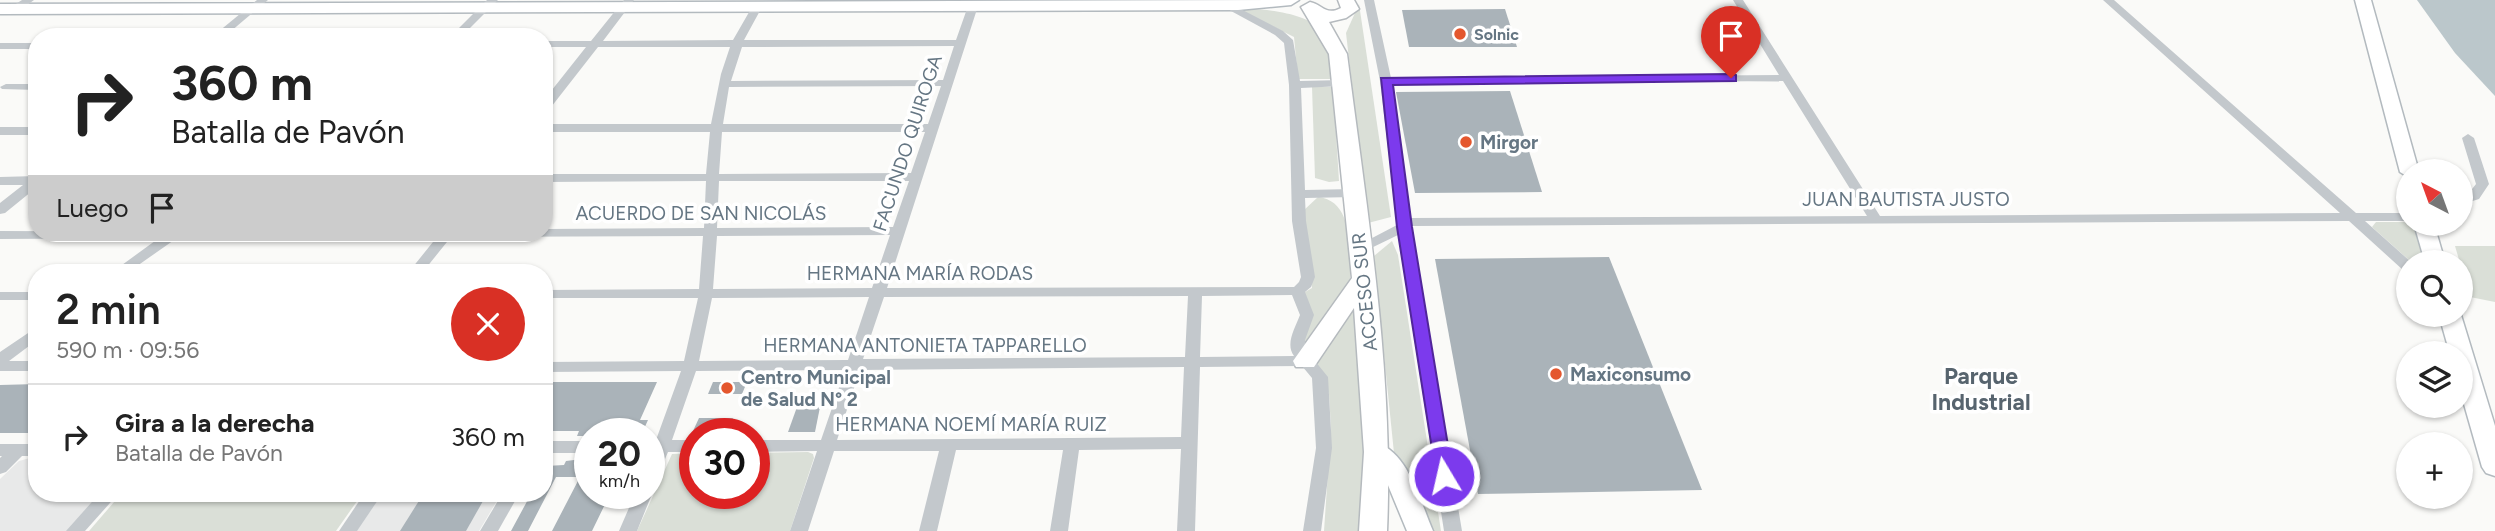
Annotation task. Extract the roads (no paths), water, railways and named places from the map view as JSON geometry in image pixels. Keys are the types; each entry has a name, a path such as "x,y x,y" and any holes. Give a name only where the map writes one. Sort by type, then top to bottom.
{"main road":[{"path":"1318,12 1340,15 1348,5"},
{"name":"ACCESO SUR","path":"1338,54 1348,5"},
{"name":"ACCESO SUR","path":"1318,12 1338,54 1364,278 1377,452 1373,531"},
{"path":"1305,361 1364,278"}],"street":[{"path":"0,19 15,6 1231,5 1291,0"},
{"path":"1368,0 1386,81 1404,224 1452,531"},
{"path":"1738,0 1874,217"},
{"path":"2108,0 2396,256"},
{"path":"2363,0 2406,159"},
{"path":"228,28 258,4"},
{"path":"465,28 490,4"},
{"path":"553,97 626,4"},
{"path":"1231,5 1318,12"},
{"path":"1231,5 1286,37 1289,42 1294,85 1299,221 1308,277 1306,284 1297,290 1306,310 1297,340 1298,351 1320,377 1324,448 1312,531"},
{"name":"FACUNDO QUIROGA","path":"799,531 857,364 915,177 973,6"},
{"path":"665,424 689,365 706,293 716,128 725,84 737,44 757,7"},
{"path":"553,44 959,43"},
{"path":"0,46 28,46"},
{"path":"1386,81 1785,78"},
{"path":"725,84 947,83"},
{"path":"1294,85 1343,83"},
{"path":"553,85 563,85"},
{"path":"6,87 28,86"},
{"path":"553,128 931,128"},
{"path":"0,131 28,131"},
{"path":"2468,138 2483,184 2473,196"},
{"path":"553,178 915,177"},
{"path":"0,181 28,180"},
{"path":"0,210 28,187"},
{"path":"1300,194 1354,193"},
{"name":"JUAN BAUTISTA JUSTO","path":"1404,224 1874,217 2396,217"},
{"path":"1360,248 1404,224"},
{"name":"ACUERDO DE SAN NICOLÁS","path":"553,233 898,231"},
{"name":"ACUERDO DE SAN NICOLÁS","path":"0,235 28,235"},
{"path":"130,264 163,242"},
{"path":"422,264 440,242"},
{"name":"HERMANA MARÍA RODAS","path":"553,294 1297,290"},
{"path":"1186,531 1195,291"},
{"path":"0,296 28,296"},
{"path":"2453,327 2495,467"},
{"path":"0,360 28,339"},
{"name":"HERMANA ANTONIETA TAPPARELLO","path":"553,367 1305,361"},
{"path":"0,366 28,366"},
{"name":"HERMANA NOEMÍ MARÍA RUIZ","path":"770,446 1189,443"},
{"path":"1059,531 1072,444"},
{"path":"928,531 949,445"},
{"path":"553,447 574,447"},
{"path":"0,450 28,450"},
{"path":"0,468 19,450"},
{"path":"1377,452 1396,474 1420,531"},
{"path":"75,531 102,502"},
{"path":"348,531 368,502"},
{"path":"489,531 505,502"},
{"path":"628,531 637,509"}],"place":[{"name":"Solnic","path":"1460,34"},
{"name":"Mirgor","path":"1466,142"},
{"name":"Maxiconsumo","path":"1556,374"},
{"name":"Centro Municipal de Salud N° 2","path":"727,388"}],"district":[{"name":"Parque Industrial","path":"1981,389"}]}
